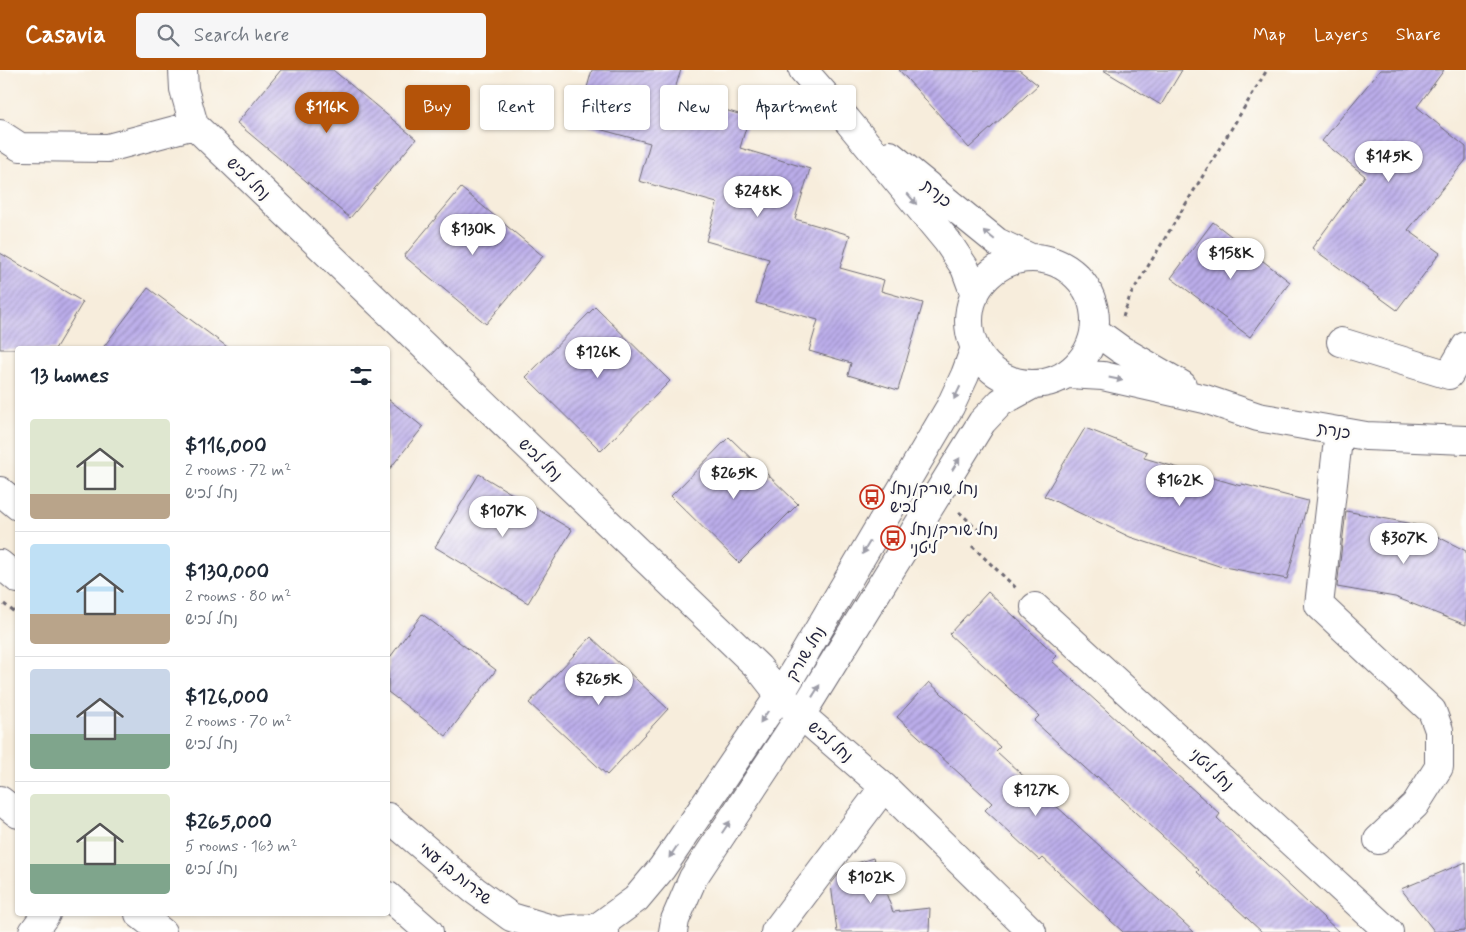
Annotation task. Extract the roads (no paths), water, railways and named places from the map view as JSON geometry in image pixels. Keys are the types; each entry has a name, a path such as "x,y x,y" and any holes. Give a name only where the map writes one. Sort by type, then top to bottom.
{"street":[{"path":"0,134 20,147 108,148 194,125 184,89 184,70"},
{"name":"כנרת","path":"803,70 816,85"},
{"name":"נחל לכיש","path":"194,125 758,667 780,695 884,787 1032,932"},
{"name":"כנרת","path":"856,127 996,242 1031,258 1050,261 1066,268 1080,280 1090,296 1104,338 1204,399"},
{"name":"כנרת","path":"855,130 947,241 965,268 975,295"},
{"name":"כנרת","path":"1031,258 1014,261 998,269 984,280 975,295 970,312 970,330 975,348 985,363 999,375 1016,382 1034,384 1052,382 1068,374 1090,348 1104,338"},
{"path":"1341,342 1449,375 1466,346"},
{"name":"נחל שורק","path":"600,931 636,899 662,868 780,695 950,407 965,376 975,348"},
{"name":"כנרת","path":"1068,374 1103,376 1204,399 1258,416 1366,436 1466,440"},
{"name":"נחל שורק","path":"673,932 675,920 693,878 801,715 982,422 1001,402 1034,384"},
{"path":"1339,431 1319,605 1432,711 1439,730 1440,767 1415,805 1378,840"},
{"path":"0,492 15,504"},
{"path":"0,564 15,576"},
{"name":"נחל ליטני","path":"1035,607 1389,932"},
{"path":"775,932 884,787"},
{"path":"0,800 15,812"},
{"name":"שדרות בן עמי","path":"390,819 474,890 511,917 557,932 576,928 600,931"},
{"path":"390,898 430,932"},
{"path":"33,932 45,916"},
{"path":"142,916 162,932"}],"place":[{"name":"נחל שורק/נחל לכיש","path":"872,497"},
{"name":"נחל שורק/נחל ליטני","path":"893,538"}]}
